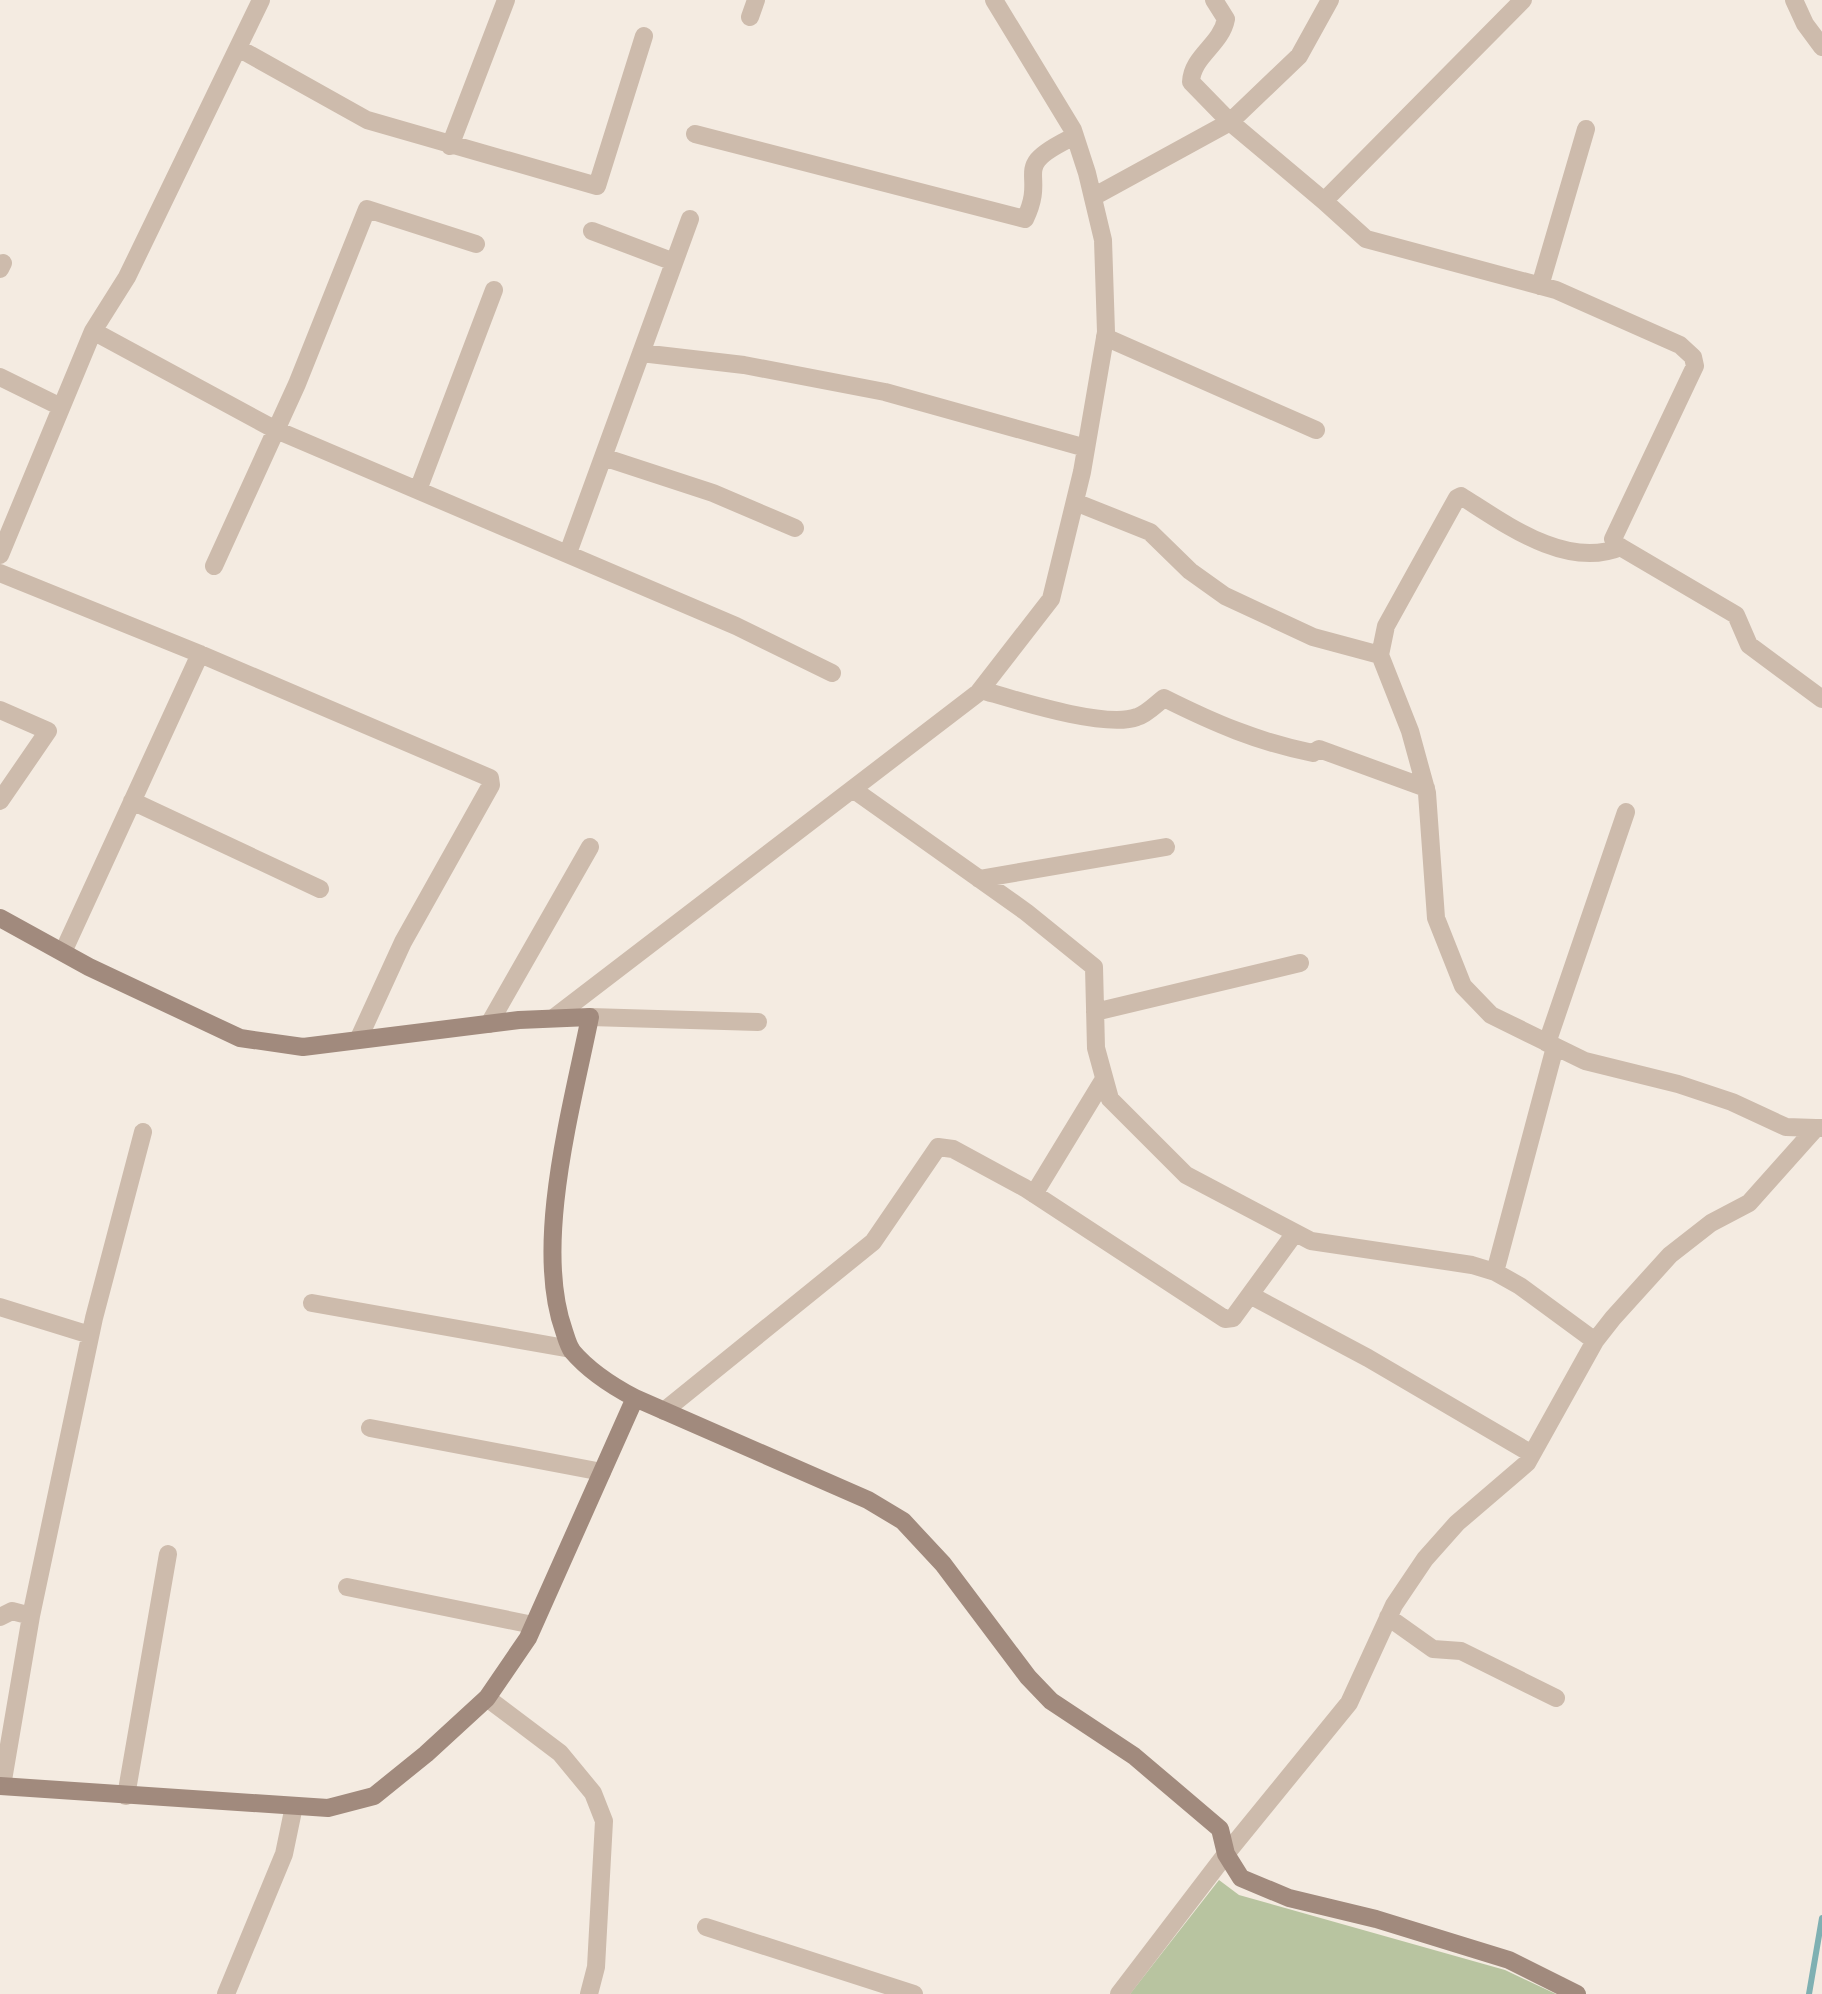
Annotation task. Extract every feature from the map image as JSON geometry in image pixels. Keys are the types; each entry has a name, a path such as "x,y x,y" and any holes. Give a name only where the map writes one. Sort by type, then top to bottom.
{"street":[{"path":"2,545 93,331 127,277 261,0"},
{"path":"450,146 506,0"},
{"path":"555,1017 981,690 1051,599 1075,502 1105,337 1103,240 1075,136 994,0"},
{"path":"1214,0 1226,19 1223,33 1191,69 1191,82 1230,122 1366,239 1540,286 1680,345 1693,357 1695,366 1613,539 1620,547 1736,615 1749,645 1822,699"},
{"path":"1093,197 1230,122 1298,56 1330,0"},
{"path":"1324,201 1523,0"},
{"path":"1794,0 1805,24 1822,47"},
{"path":"238,48 368,120 450,146 597,186 643,36"},
{"path":"1540,286 1586,129"},
{"path":"695,134 1024,219 1030,207 1032,167 1037,157 1075,136"},
{"path":"214,566 274,429 297,384 368,209 476,244"},
{"path":"568,553 690,219"},
{"path":"592,230 674,262"},
{"path":"418,489 494,290"},
{"path":"93,331 274,429 736,626 832,673"},
{"path":"1105,337 1316,430"},
{"path":"641,353 744,365 885,393 1086,448"},
{"path":"0,377 61,407"},
{"path":"603,457 713,493 795,528"},
{"path":"1620,547 1609,552 1574,551 1534,542 1461,496 1457,498 1386,626 1380,655 1410,731 1426,788 1433,849 1436,918 1463,986 1491,1015 1584,1060 1678,1084 1732,1102 1786,1127 1819,1128"},
{"path":"1075,502 1150,532 1190,571 1225,596 1313,637 1380,655"},
{"path":"0,573 200,654 490,778 491,785 403,942 359,1038"},
{"path":"63,952 200,654"},
{"path":"981,690 1065,712 1125,720 1140,716 1164,698 1220,727 1280,746 1312,753 1319,749 1426,788"},
{"path":"0,710 48,731 0,801"},
{"path":"853,790 979,879 1094,967 1096,1048 1110,1099 1186,1175 1311,1241 1472,1265 1495,1272 1595,1340"},
{"path":"132,801 320,889"},
{"path":"1495,1272 1551,1045 1626,812"},
{"path":"489,1024 590,847"},
{"path":"979,879 1166,848"},
{"path":"0,918 63,952 240,1038 303,1047 359,1038 555,1017 758,1022"},
{"path":"1095,1012 1300,963"},
{"path":"590,1017 556,1201 550,1254 556,1308 571,1349 608,1384 635,1398 868,1500 903,1521 943,1564 1028,1677 1051,1701 1134,1756 1220,1829 1226,1854 1241,1878 1289,1898 1376,1919 1508,1960 1577,1994"},
{"path":"1034,1194 1104,1079"},
{"path":"1119,1994 1226,1854 1349,1703 1388,1617 1425,1559 1457,1523 1527,1463 1595,1340 1670,1255 1711,1223 1749,1203 1819,1128"},
{"path":"143,1132 90,1335 31,1616 1,1786 328,1808 374,1796 426,1754 487,1698 533,1625 635,1398"},
{"path":"664,1411 873,1242 938,1147 953,1149 1034,1194 1225,1319 1233,1318 1295,1233"},
{"path":"1251,1295 1368,1358 1532,1454"},
{"path":"312,1303 571,1349"},
{"path":"0,1307 90,1335"},
{"path":"370,1428 602,1472"},
{"path":"126,1796 168,1554"},
{"path":"347,1587 533,1625"},
{"path":"0,1616 12,1611 31,1616"},
{"path":"1388,1617 1433,1648 1461,1651 1556,1698"},
{"path":"487,1698 560,1753 593,1793 604,1821 596,1967 589,1994"},
{"path":"226,1994 284,1854 294,1806"},
{"path":"706,1927 914,1994"}],"green space":[{"path":"1219,1880 1239,1895 1505,1970 1556,1994 1130,1994"}],"waterway":[{"path":"1809,1994 1822,1918"}]}
